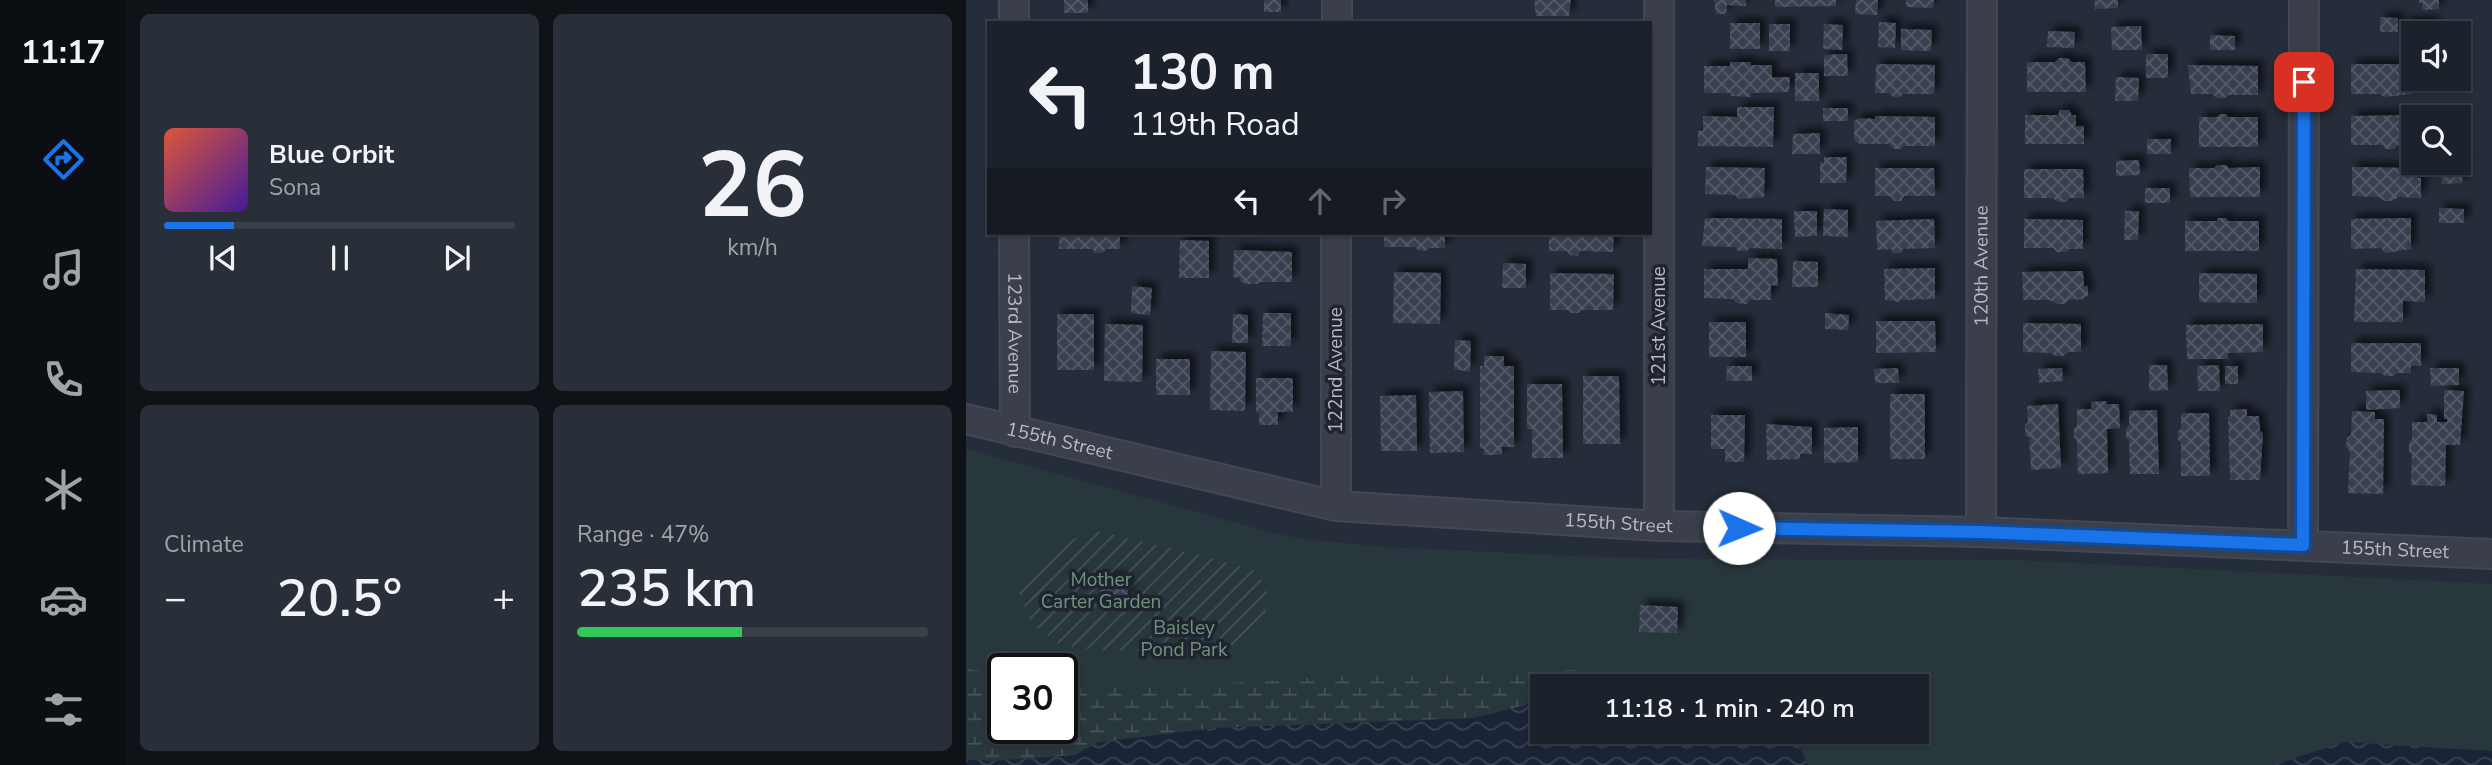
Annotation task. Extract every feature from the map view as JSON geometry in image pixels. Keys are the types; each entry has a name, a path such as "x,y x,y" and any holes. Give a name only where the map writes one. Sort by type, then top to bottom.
{"street":[{"path":"1014,0 1014,21"},
{"path":"1337,0 1337,21"},
{"name":"121st Avenue","path":"1659,0 1659,526"},
{"name":"120th Avenue","path":"1981,532 1982,0"},
{"path":"2303,545 2304,0"},
{"name":"123rd Avenue","path":"1014,235 1014,432"},
{"name":"122nd Avenue","path":"1336,235 1336,506"},
{"name":"155th Street","path":"966,419 1336,506 1659,526 1981,532 2492,554"}],"green space":[{"name":"Baisley Pond Park","path":"966,449 1274,533 1303,539 1386,547 1675,559 2016,560 2492,584 2492,765 966,765"},
{"name":"Mother Carter Garden","path":"1097,531 1256,571 1267,590 1265,620 1244,644 1220,651 1196,653 1094,650 1060,645 1031,623 1018,590 1043,562 1070,540"},
{"path":"966,668 987,673 987,744 1078,744 1078,685 1113,688 1324,677 1582,670 1584,674 1530,674 1530,704 1473,718 1216,728 1099,742 1075,755 991,761 966,759"}],"water":[{"path":"1530,704 1530,744 1798,744 1808,765 966,765 966,759 991,761 1075,755 1098,742 1216,728 1473,718"},
{"path":"2344,742 2492,751 2492,765 2274,765"}],"building":[{"path":"1064,0 1088,0 1088,13 1064,13"},
{"path":"1264,0 1281,0 1281,12 1264,12"},
{"path":"1534,0 1571,0 1569,16 1536,16"},
{"path":"1714,0 1746,0 1746,6 1727,5 1726,14 1716,14"},
{"path":"1775,0 1836,0 1836,6 1775,7"},
{"path":"1856,0 1878,0 1877,15 1855,14"},
{"path":"1906,0 1934,0 1933,8 1906,7"},
{"path":"2094,0 2118,0 2118,8 2095,9"},
{"path":"2419,0 2439,0 2439,9 2422,10 2422,2 2419,3"},
{"path":"2380,17 2398,18 2398,32 2380,32"},
{"path":"1879,22 1896,23 1895,48 1878,47"},
{"path":"1730,23 1760,23 1760,49 1730,49"},
{"path":"1769,24 1790,24 1790,51 1769,51"},
{"path":"1824,24 1843,25 1842,50 1823,49"},
{"path":"2141,26 2142,50 2112,50 2111,27"},
{"path":"1901,29 1932,30 1931,51 1901,50"},
{"path":"2048,31 2075,32 2074,48 2047,47"},
{"path":"2210,35 2235,36 2235,50 2210,50"},
{"path":"1847,54 1848,76 1824,76 1824,55"},
{"path":"2146,54 2168,54 2168,78 2146,78"},
{"path":"2059,58 2085,62 2086,92 2027,92 2027,62 2055,62"},
{"path":"1730,62 1772,65 1772,77 1790,77 1789,92 1751,93 1751,97 1731,96 1731,93 1704,93 1704,66 1730,66"},
{"path":"1876,64 1935,65 1934,94 1902,94 1901,97 1893,97 1889,93 1875,93"},
{"path":"2351,64 2401,64 2401,91 2411,91 2411,94 2384,97 2380,94 2351,94"},
{"path":"2188,65 2258,66 2258,95 2228,95 2225,98 2216,98 2213,94 2191,94"},
{"path":"1795,73 1819,73 1819,101 1795,101"},
{"path":"2116,77 2139,78 2138,101 2115,101"},
{"path":"1737,107 1774,107 1773,147 1698,146 1698,131 1703,131 1703,116 1737,117"},
{"path":"1823,108 1848,108 1848,121 1823,121"},
{"path":"2060,110 2069,110 2072,115 2076,115 2076,126 2084,126 2084,144 2025,144 2025,115 2058,115"},
{"path":"2226,114 2228,117 2258,117 2258,147 2199,147 2199,117 2217,117"},
{"path":"2401,115 2401,145 2394,149 2386,149 2382,145 2351,145 2351,116"},
{"path":"1875,116 1935,117 1935,146 1904,146 1894,149 1889,144 1860,144 1854,140 1854,121 1860,118 1875,119"},
{"path":"1820,133 1820,154 1792,154 1793,134"},
{"path":"2147,139 2171,139 2171,154 2147,154"},
{"path":"1824,157 1847,157 1846,183 1820,183 1820,162 1824,163"},
{"path":"2139,160 2140,175 2116,176 2116,161"},
{"path":"2217,165 2226,165 2229,168 2260,167 2260,197 2190,197 2189,168 2214,168"},
{"path":"1706,167 1765,168 1764,197 1739,199 1735,195 1705,194"},
{"path":"2352,167 2401,168 2401,175 2421,178 2421,198 2399,197 2385,201 2379,197 2352,196"},
{"path":"1875,168 1934,168 1935,196 1904,196 1901,201 1894,201 1890,196 1875,196"},
{"path":"2024,169 2083,169 2084,198 2069,198 2066,202 2058,202 2053,198 2024,198"},
{"path":"2441,175 2463,175 2462,183 2442,184"},
{"path":"2145,188 2170,188 2170,203 2145,203"},
{"path":"2439,208 2464,209 2464,223 2439,223"},
{"path":"1824,209 1848,210 1848,237 1823,236"},
{"path":"1794,211 1817,211 1817,236 1795,237"},
{"path":"2125,211 2139,211 2138,240 2124,240"},
{"path":"1705,218 1782,219 1782,249 1750,248 1747,251 1738,251 1735,247 1702,246"},
{"path":"2218,218 2226,218 2228,221 2259,221 2259,251 2185,251 2185,221 2217,221"},
{"path":"2411,218 2411,249 2385,253 2381,248 2351,249 2351,219"},
{"path":"1934,219 1935,248 1903,249 1901,253 1893,253 1891,249 1877,250 1876,221"},
{"path":"2024,219 2083,220 2083,249 2057,252 2053,248 2024,248"},
{"path":"1059,235 1120,235 1120,249 1106,249 1103,253 1095,253 1092,249 1059,249"},
{"path":"1384,235 1445,235 1445,248 1430,248 1426,251 1415,247 1384,247"},
{"path":"1549,235 1614,235 1613,252 1580,251 1578,256 1570,255 1567,251 1549,251"},
{"path":"1180,240 1209,241 1209,278 1179,278"},
{"path":"1234,250 1292,252 1292,282 1246,284 1240,281 1240,278 1233,277"},
{"path":"1748,258 1777,259 1778,286 1771,285 1771,300 1750,300 1747,304 1736,303 1733,299 1704,298 1704,269 1748,269"},
{"path":"1793,261 1818,262 1818,287 1792,287"},
{"path":"1503,263 1526,264 1526,288 1502,288"},
{"path":"1935,268 1935,299 1899,302 1885,300 1884,269"},
{"path":"2356,269 2425,270 2425,302 2403,301 2403,322 2354,322"},
{"path":"2083,271 2084,286 2088,286 2088,296 2084,299 2069,300 2064,304 2050,300 2023,300 2022,272"},
{"path":"1394,272 1441,273 1440,324 1393,323"},
{"path":"1550,273 1614,274 1613,310 1581,310 1579,313 1570,313 1568,310 1550,310"},
{"path":"2199,273 2257,274 2257,303 2199,302"},
{"path":"1132,286 1152,288 1150,315 1131,313"},
{"path":"1263,313 1291,313 1291,346 1262,346"},
{"path":"1825,313 1849,315 1848,330 1825,329"},
{"path":"1057,314 1094,314 1094,370 1057,370"},
{"path":"1233,314 1248,315 1248,343 1232,343"},
{"path":"1876,321 1935,321 1936,352 1876,353"},
{"path":"1709,322 1746,322 1746,357 1709,357"},
{"path":"2023,323 2081,324 2081,352 2055,356 2051,353 2023,352"},
{"path":"1105,324 1143,325 1142,382 1104,381"},
{"path":"2263,324 2263,352 2228,353 2228,359 2187,359 2186,325"},
{"path":"1455,340 1471,341 1470,372 1454,369"},
{"path":"2351,343 2421,343 2421,366 2411,366 2411,373 2398,373 2393,376 2351,372"},
{"path":"1211,351 1246,352 1245,411 1210,410"},
{"path":"1484,356 1504,356 1504,366 1514,366 1514,447 1502,447 1502,455 1483,455 1484,449 1480,448 1480,366 1484,366"},
{"path":"1156,359 1190,359 1190,395 1156,395"},
{"path":"2149,365 2167,365 2168,390 2149,391"},
{"path":"2219,365 2220,391 2198,391 2197,366"},
{"path":"1727,366 1752,366 1752,381 1726,381"},
{"path":"2225,366 2238,366 2238,384 2225,384"},
{"path":"1898,368 1899,383 1875,383 1874,369"},
{"path":"2062,368 2063,381 2039,383 2038,369"},
{"path":"2430,368 2459,368 2459,385 2431,386"},
{"path":"1583,376 1619,376 1620,444 1583,444"},
{"path":"1256,378 1293,378 1293,412 1278,412 1278,425 1259,425 1259,412 1256,413"},
{"path":"1527,384 1562,384 1563,458 1532,458 1532,429 1527,429"},
{"path":"2400,390 2400,408 2366,410 2366,391"},
{"path":"2444,390 2464,391 2460,445 2446,445 2445,486 2411,485 2412,454 2409,452 2409,442 2412,440 2412,422 2427,422 2427,414 2437,415 2437,422 2447,422 2447,419 2444,419"},
{"path":"1463,391 1464,452 1430,453 1429,392"},
{"path":"1890,394 1925,394 1925,459 1890,459"},
{"path":"1416,395 1417,451 1381,451 1380,396"},
{"path":"2106,401 2107,404 2119,404 2120,428 2107,429 2108,473 2078,474 2077,440 2074,437 2077,409 2091,409 2091,402"},
{"path":"2058,404 2061,468 2031,470 2029,437 2025,435 2027,406"},
{"path":"2247,409 2247,416 2259,416 2260,431 2263,433 2260,480 2230,480 2228,417 2230,410"},
{"path":"2157,410 2159,474 2130,474 2129,440 2126,438 2129,411"},
{"path":"2352,411 2375,412 2375,419 2384,419 2383,494 2348,493 2350,451 2346,447 2347,438 2351,435"},
{"path":"2181,413 2209,413 2210,476 2181,476 2181,443 2178,440 2178,431 2181,429"},
{"path":"1711,415 1745,415 1744,462 1725,462 1725,449 1711,449"},
{"path":"1766,424 1812,427 1812,454 1800,454 1800,459 1767,460"},
{"path":"1858,427 1858,462 1824,463 1824,428"},
{"path":"1114,577 1124,581 1128,591 1124,601 1114,605 1104,601 1100,591 1104,581"},
{"path":"1640,605 1678,607 1677,633 1639,632"}],"route":[{"path":"1739,528 1981,532 2303,545 2304,82"}]}
